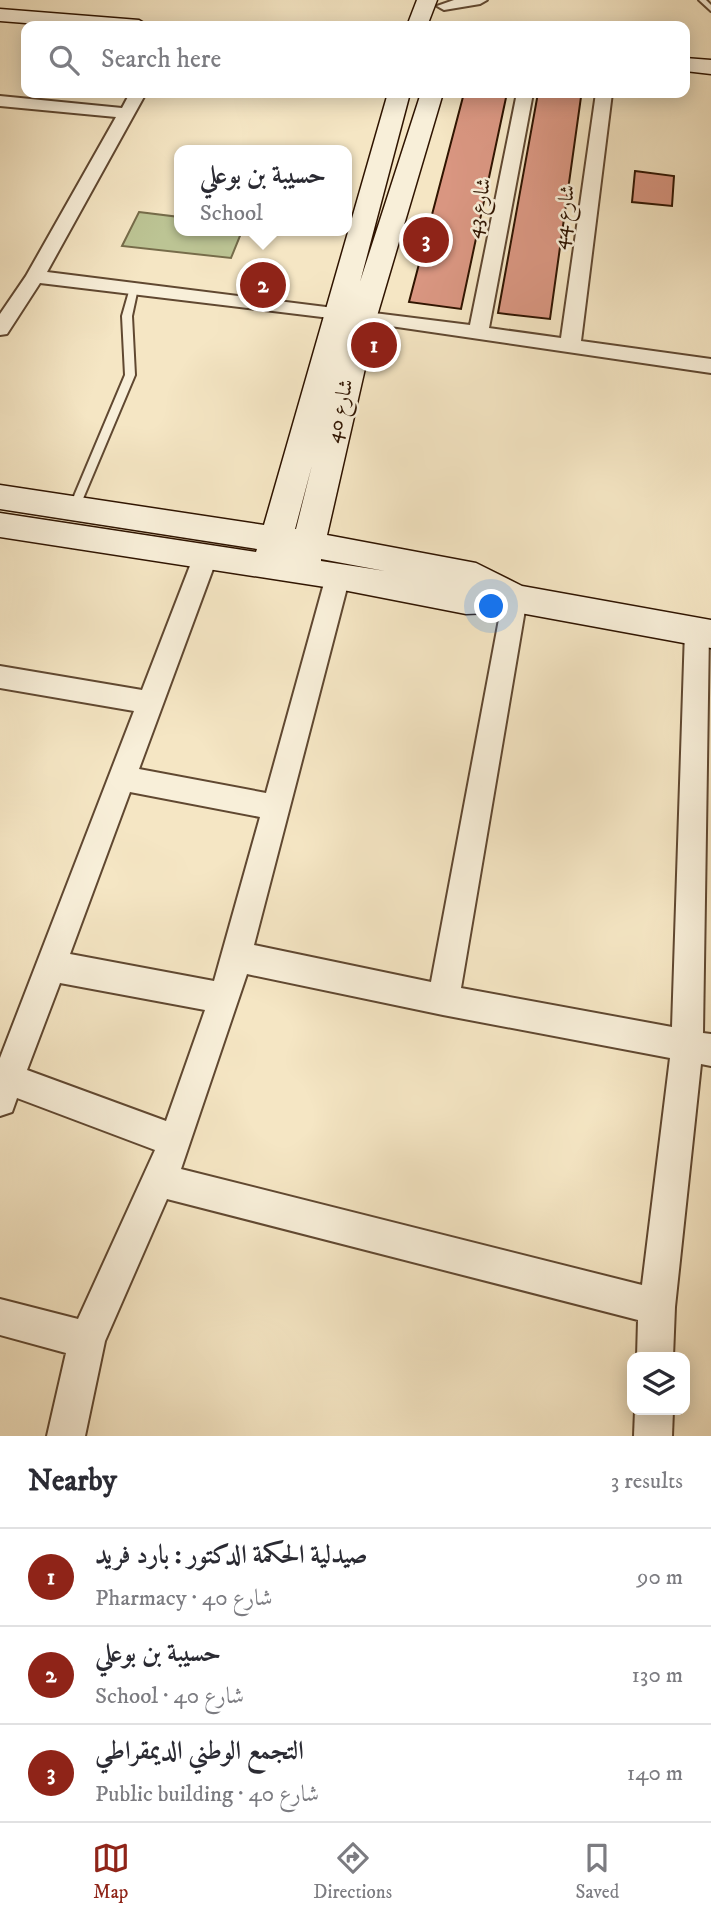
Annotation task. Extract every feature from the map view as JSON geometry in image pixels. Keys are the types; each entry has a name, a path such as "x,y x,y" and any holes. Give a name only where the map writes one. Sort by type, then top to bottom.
{"street":[{"path":"423,21 440,8 481,0"},
{"path":"0,15 76,21"},
{"path":"0,24 21,26"},
{"path":"690,65 711,67"},
{"path":"690,76 711,78"},
{"path":"0,329 34,276 135,98"},
{"name":"شارع 40","path":"305,557 350,315 398,98"},
{"name":"شارع 40","path":"273,553 350,315 430,98"},
{"name":"شارع 43","path":"478,332 524,98"},
{"name":"شارع 44","path":"570,346 603,98"},
{"path":"0,101 127,113"},
{"path":"34,276 478,332 711,366"},
{"path":"0,497 74,508 273,553 476,576 515,598"},
{"path":"0,525 205,558 273,553"},
{"path":"305,557 338,576 466,600 515,598 704,633 699,1047 657,1307 655,1352"},
{"path":"176,1141 2,1085 51,966 205,558"},
{"path":"66,1436 87,1339 176,1141 225,998 338,576"},
{"path":"443,1000 515,598"},
{"path":"0,677 151,703"},
{"path":"122,778 276,807"},
{"path":"235,956 443,1000 699,1047"},
{"path":"51,966 225,998"},
{"path":"159,1180 657,1307"},
{"path":"0,1317 87,1339"},
{"path":"653,1436 654,1415"}],"lane":[{"path":"702,0 711,9"},
{"path":"74,508 130,375 127,316 134,288"}],"green space":[{"path":"139,212 174,216 174,236 240,236 231,258 122,246"}],"building":[{"path":"463,98 506,98 461,309 409,302"},
{"path":"537,98 581,98 550,319 498,313"},
{"path":"635,171 674,176 672,206 632,202"}],"place":[{"name":"التجمع الوطني الديمقراطي","path":"426,240"},
{"name":"حسيبة بن بوعلي","path":"263,285"},
{"name":"صيدلية الحكمة الدكتور : بارد فريد","path":"374,345"}]}
